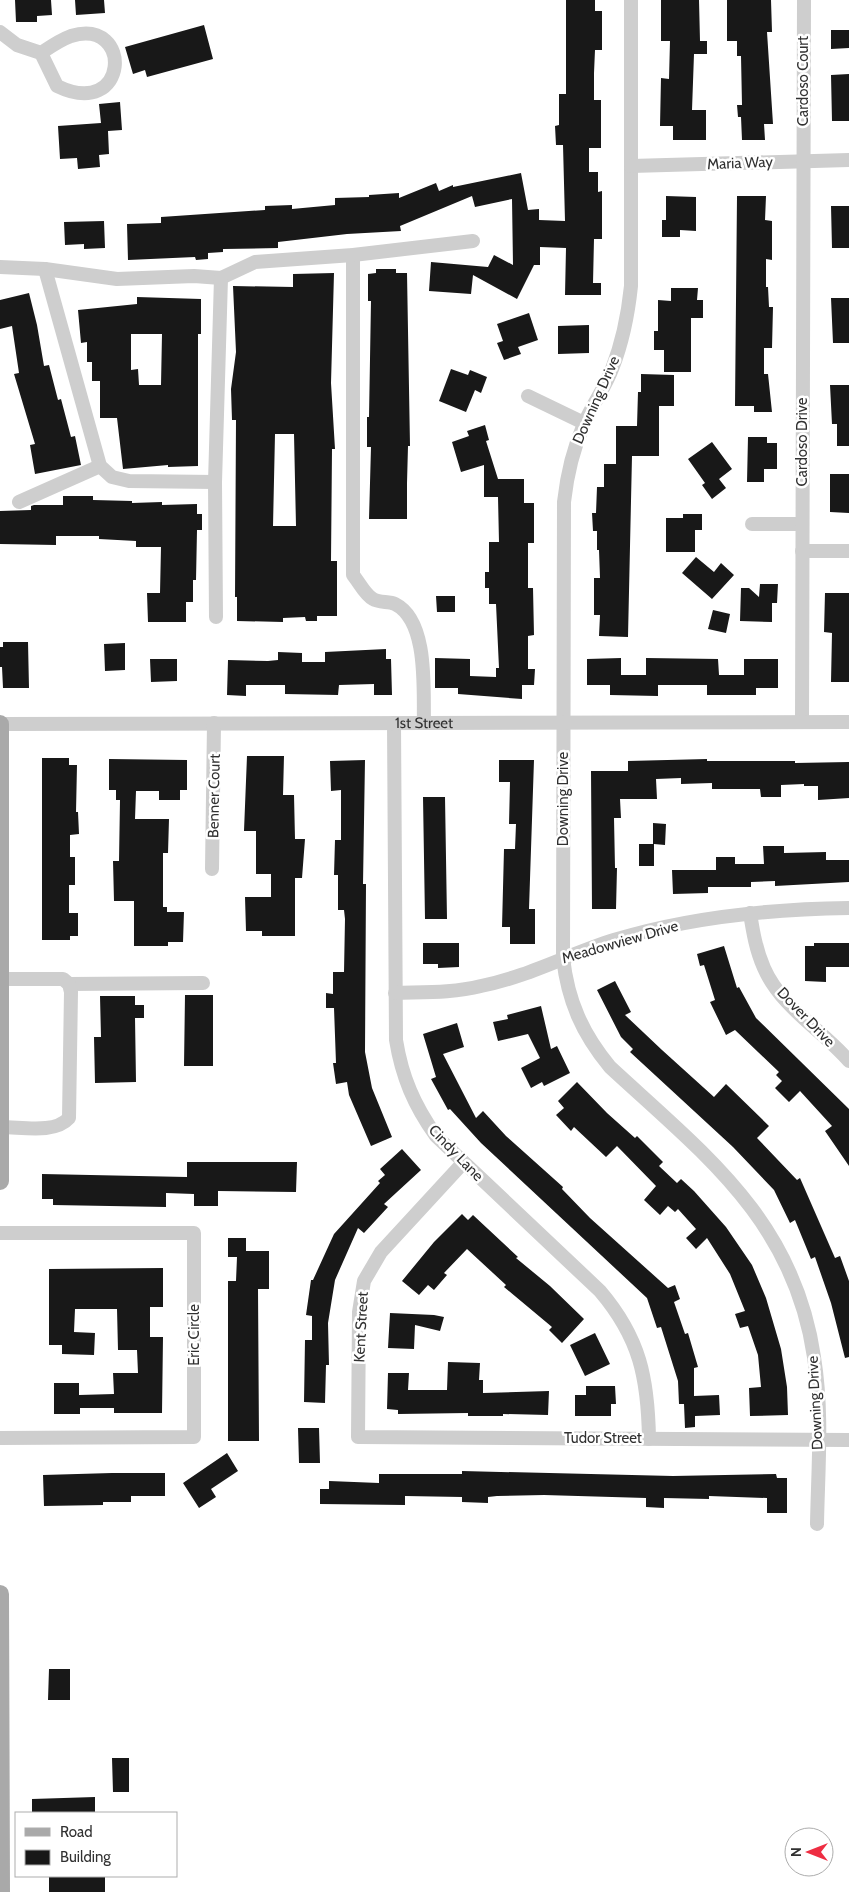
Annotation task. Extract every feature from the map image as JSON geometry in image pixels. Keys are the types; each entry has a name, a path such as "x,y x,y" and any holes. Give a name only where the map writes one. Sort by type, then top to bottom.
{"main road":[{"path":"0,1181 2,979 1,724"},
{"path":"0,1594 1,1892"}],"street":[{"name":"Downing Drive","path":"631,0 631,286 628,315 612,371 584,422 567,474 564,502 563,958 566,984 573,1009 595,1049 610,1066 721,1170 744,1196 782,1256 806,1317 814,1357 818,1392 817,1524"},
{"name":"Cardoso Court","path":"802,162 804,0"},
{"path":"0,32 17,45 41,53 72,36 94,35 106,41 113,50 117,63 114,74 106,85 89,94 77,94 57,86 46,68 41,53"},
{"name":"Maria Way","path":"631,166 849,160"},
{"name":"Cardoso Drive","path":"802,162 802,722"},
{"path":"0,267 45,270 117,279 194,276 221,278 255,262 354,255 473,241"},
{"path":"354,255 354,575 372,599 395,604 408,616 418,635 422,660 424,723"},
{"path":"45,270 100,466 112,477 129,481 215,482"},
{"path":"216,617 215,482 221,278"},
{"path":"528,396 584,422"},
{"path":"19,502 100,466"},
{"path":"752,524 802,524"},
{"path":"802,550 849,551"},
{"name":"1st Street","path":"1,724 849,722"},
{"name":"Benner Court","path":"212,869 214,723"},
{"name":"Cindy Lane","path":"394,723 396,1040 400,1066 408,1090 420,1114 436,1136 600,1291 614,1307 636,1347 644,1373 648,1398 649,1439"},
{"name":"Meadowview Drive","path":"395,993 448,992 481,986 518,976 614,940 663,927 750,912 804,908 849,908"},
{"name":"Dover Drive","path":"750,912 756,945 764,969 773,984 787,1001 849,1061"},
{"path":"2,979 63,979 69,984 203,983"},
{"path":"1,1120 55,1127 64,1124 69,1118 69,984"},
{"name":"Kent Street","path":"358,1438 359,1312 364,1282 381,1252 464,1163"},
{"name":"Eric Circle","path":"0,1233 194,1233 194,1437 0,1438"},
{"name":"Tudor Street","path":"358,1438 849,1440"}],"building":[{"path":"15,0 51,0 52,15 37,16 37,22 16,22"},
{"path":"75,0 104,0 105,13 76,15"},
{"path":"566,0 595,0 595,11 602,11 602,50 595,50 594,73 594,100 601,100 601,148 589,148 589,172 598,172 598,192 602,191 602,239 594,239 593,283 601,283 601,295 565,295 566,248 540,247 540,265 534,265 517,299 473,275 471,294 429,291 431,262 488,267 494,255 513,265 512,199 475,207 472,196 400,226 401,231 347,234 278,242 278,248 223,249 223,252 208,253 208,259 196,260 195,257 128,260 127,224 161,223 161,217 265,210 265,206 292,205 292,209 335,205 335,198 369,197 369,195 399,193 399,198 436,183 439,191 453,185 453,187 521,173 528,210 539,209 539,220 565,221 563,145 556,145 555,126 559,125 559,94 566,94"},
{"path":"661,0 699,0 700,41 707,41 707,54 694,54 692,110 706,110 706,140 673,140 673,126 660,126 661,78 669,79 670,41 661,41"},
{"path":"727,0 771,0 772,32 767,32 773,124 764,124 765,140 742,140 741,117 738,117 737,105 742,105 741,56 737,56 737,41 727,41"},
{"path":"204,25 213,59 147,77 145,70 133,74 125,47"},
{"path":"831,30 849,30 849,48 831,49"},
{"path":"849,74 849,121 832,121 831,75"},
{"path":"120,102 122,130 108,131 109,154 99,155 100,167 78,169 77,158 60,159 58,126 101,123 99,104"},
{"path":"666,196 696,197 696,231 680,230 680,237 662,237 662,220 666,220"},
{"path":"737,196 766,196 765,220 772,221 772,260 766,259 766,287 768,287 769,307 773,307 772,348 764,348 764,374 768,374 772,412 754,412 754,406 735,406"},
{"path":"831,206 849,206 849,248 832,248"},
{"path":"104,221 105,248 84,249 84,244 65,245 64,222"},
{"path":"376,269 396,269 396,273 407,273 410,446 408,446 407,519 369,519 371,447 367,447 367,417 369,417 371,301 368,301 368,274 376,273"},
{"path":"334,273 331,383 335,449 332,449 331,561 337,561 337,616 317,616 317,621 306,621 305,617 283,618 283,622 237,621 237,597 235,597 236,420 232,420 231,389 236,352 233,286 293,287 293,274","holes":["275,434 294,434 296,526 273,526"]},
{"path":"671,288 698,288 697,300 703,300 703,318 691,318 691,372 664,372 664,350 654,350 654,331 658,331 658,300 671,301"},
{"path":"29,293 44,366 49,365 58,400 61,399 71,437 75,436 81,465 35,474 30,445 35,444 14,374 19,373 12,326 0,329 0,300"},
{"path":"137,297 201,299 201,334 198,334 198,466 168,467 168,465 123,469 117,418 100,418 100,381 92,381 92,362 87,362 87,342 81,343 78,310 137,304","holes":["131,334 162,334 161,385 139,385 138,369 131,370"]},
{"path":"831,298 849,298 849,343 833,343"},
{"path":"529,313 538,340 518,347 521,354 504,360 497,343 503,341 497,324"},
{"path":"589,325 589,353 558,354 558,326"},
{"path":"451,369 468,375 470,370 487,377 481,393 475,390 466,412 439,401"},
{"path":"641,374 674,375 674,406 659,406 659,456 632,456 628,637 599,636 600,615 594,615 594,578 600,578 599,550 597,550 597,531 593,531 592,513 596,513 597,487 604,487 604,464 616,464 616,426 637,426 638,392 641,392"},
{"path":"830,385 849,385 849,446 837,446 837,424 832,424"},
{"path":"485,425 489,440 486,441 498,479 524,479 524,503 534,503 534,543 528,543 528,588 533,588 534,635 528,636 528,669 535,669 534,685 522,685 522,699 458,694 458,688 435,688 435,658 470,659 470,676 496,677 496,668 499,668 496,604 489,604 489,588 485,588 485,572 489,572 489,542 499,542 498,497 484,497 484,465 461,472 452,442 469,436 467,431"},
{"path":"748,437 767,437 767,443 777,443 777,469 764,469 764,482 747,482"},
{"path":"712,442 732,469 719,479 726,488 712,499 702,485 705,483 688,459"},
{"path":"830,474 849,474 849,513 830,512"},
{"path":"63,496 93,496 93,500 132,501 132,503 162,502 162,505 197,504 197,514 202,514 202,530 197,530 196,580 193,580 193,602 186,602 186,622 148,622 147,593 160,593 161,547 136,547 136,541 99,539 99,536 56,536 56,545 0,544 0,511 31,510 31,506 34,505 63,505"},
{"path":"683,514 702,514 702,530 695,530 695,552 666,552 666,518 683,518"},
{"path":"696,557 714,572 721,563 734,575 712,599 682,573"},
{"path":"760,584 778,584 777,603 772,603 772,622 740,621 741,588 749,588 759,597"},
{"path":"825,593 849,593 849,682 831,682 832,633 824,632"},
{"path":"436,596 455,596 455,612 437,612"},
{"path":"713,610 730,614 726,633 708,629"},
{"path":"3,642 28,642 29,688 3,688 0,647 3,647"},
{"path":"125,643 125,670 105,671 104,644"},
{"path":"386,649 386,659 391,659 392,695 374,695 374,684 339,685 338,695 285,694 285,685 246,685 246,696 227,695 228,660 278,660 278,652 302,653 302,662 325,662 325,652"},
{"path":"621,658 621,675 646,675 646,658 718,659 719,675 744,675 744,659 778,659 778,688 756,688 756,695 707,695 707,685 658,685 658,696 610,695 610,685 587,685 587,659"},
{"path":"150,659 177,659 177,681 151,682"},
{"path":"247,756 284,756 283,795 294,795 295,839 305,839 302,878 295,878 295,936 262,936 262,931 246,931 245,897 271,897 271,874 256,874 256,831 244,831"},
{"path":"42,758 69,758 69,765 77,765 76,812 78,812 79,834 70,835 70,857 75,857 75,885 69,885 69,913 78,913 78,936 70,936 70,940 42,940"},
{"path":"109,759 187,760 187,790 180,790 180,800 159,800 159,791 136,791 135,819 169,819 168,853 163,853 163,907 167,907 167,912 184,912 183,942 168,942 168,946 134,946 134,901 114,901 113,861 119,861 120,800 116,800 116,790 109,790"},
{"path":"707,759 707,761 795,761 795,763 849,762 849,798 818,800 818,786 804,786 804,784 781,785 781,797 761,797 760,789 712,789 712,783 681,784 681,778 656,779 657,799 620,799 621,818 614,818 615,868 617,868 616,909 592,909 591,771 628,771 628,761"},
{"path":"365,760 363,884 366,884 365,1052 372,1088 392,1137 371,1146 349,1095 347,1082 336,1084 333,1063 336,1063 334,1008 326,1008 326,993 333,994 333,972 344,972 345,919 344,910 338,910 338,875 334,875 335,840 341,840 341,790 331,791 330,761"},
{"path":"499,760 534,760 529,909 535,909 535,944 510,944 510,927 502,927 504,849 515,849 516,824 509,824 510,782 499,782"},
{"path":"423,797 445,797 447,919 425,919"},
{"path":"653,823 666,824 665,845 654,844 654,866 639,866 639,844 653,844"},
{"path":"763,846 784,846 784,853 826,852 826,860 849,860 849,882 775,886 775,881 751,882 751,887 708,887 708,893 673,894 672,870 716,870 716,857 735,857 735,864 764,864"},
{"path":"423,943 459,943 459,967 438,968 438,964 423,964"},
{"path":"814,943 849,943 849,967 826,967 826,982 805,981 805,946 814,946"},
{"path":"724,946 737,988 739,987 756,1018 849,1109 849,1166 825,1131 832,1126 800,1091 789,1102 775,1088 782,1081 776,1075 779,1072 735,1030 726,1035 710,1002 715,1000 704,965 700,966 697,954"},
{"path":"615,981 631,1012 625,1015 662,1050 714,1097 726,1084 769,1126 757,1138 797,1180 800,1178 835,1258 840,1256 849,1281 849,1357 845,1358 831,1303 815,1257 811,1259 795,1220 790,1223 774,1190 733,1147 630,1052 633,1049 621,1037 597,990"},
{"path":"185,995 213,995 213,1066 184,1066"},
{"path":"100,996 135,996 135,1005 144,1005 144,1018 135,1018 136,1082 95,1083 94,1037 101,1037"},
{"path":"541,1006 551,1049 557,1046 570,1073 544,1086 542,1082 531,1088 521,1068 540,1058 528,1034 498,1041 493,1022 508,1019 507,1015"},
{"path":"457,1023 464,1047 443,1054 476,1118 483,1111 506,1136 563,1187 562,1189 590,1218 668,1288 675,1285 680,1299 674,1302 685,1334 688,1333 698,1367 694,1368 694,1396 719,1395 720,1415 695,1416 695,1427 685,1428 684,1404 679,1404 678,1381 661,1327 657,1328 647,1298 481,1143 450,1109 448,1110 431,1079 436,1077 423,1034"},
{"path":"577,1082 607,1113 635,1138 637,1136 663,1162 659,1166 677,1183 681,1179 694,1191 726,1227 752,1265 766,1298 781,1349 787,1387 788,1415 750,1416 749,1388 761,1387 758,1355 748,1326 740,1328 735,1314 745,1311 730,1274 707,1238 696,1249 686,1238 696,1229 678,1209 675,1212 668,1206 660,1215 644,1200 656,1186 617,1146 606,1157 574,1127 571,1131 556,1115 564,1108 558,1101"},
{"path":"402,1149 421,1170 384,1204 388,1207 364,1233 358,1228 335,1280 328,1323 329,1365 326,1365 325,1403 304,1402 305,1340 312,1340 312,1316 306,1315 311,1280 313,1280 334,1234 380,1183 378,1181 385,1175 380,1169"},
{"path":"187,1162 297,1162 296,1192 218,1191 218,1206 194,1206 194,1194 166,1193 166,1207 53,1205 53,1199 42,1199 42,1174 187,1177"},
{"path":"462,1214 468,1220 473,1215 518,1257 516,1258 550,1286 584,1319 562,1343 549,1330 552,1327 504,1287 506,1285 467,1249 444,1273 447,1275 434,1290 428,1285 419,1295 402,1281 434,1242"},
{"path":"228,1238 246,1238 246,1251 269,1251 269,1289 258,1289 259,1441 228,1441 228,1281 236,1281 237,1257 228,1257"},
{"path":"163,1268 163,1307 150,1307 150,1337 163,1337 162,1413 114,1413 114,1408 80,1408 80,1414 54,1414 54,1383 79,1383 79,1395 114,1394 113,1373 138,1373 137,1350 118,1350 117,1309 75,1309 74,1332 95,1333 94,1355 62,1354 62,1345 49,1345 49,1269"},
{"path":"390,1313 444,1317 440,1331 415,1325 414,1349 388,1348"},
{"path":"595,1333 610,1364 585,1376 570,1345"},
{"path":"448,1362 480,1363 479,1380 483,1380 483,1393 549,1391 548,1415 503,1414 503,1416 468,1416 468,1413 398,1414 398,1410 387,1409 388,1373 409,1373 408,1390 447,1390"},
{"path":"586,1386 615,1386 616,1404 611,1404 611,1416 575,1416 575,1395 586,1395"},
{"path":"298,1428 319,1428 320,1463 299,1463"},
{"path":"227,1453 238,1471 211,1489 216,1497 199,1508 183,1483"},
{"path":"462,1471 673,1476 776,1474 777,1478 787,1478 787,1513 767,1513 767,1498 709,1496 709,1499 664,1498 664,1508 646,1507 646,1498 544,1495 488,1497 488,1503 462,1502 462,1497 405,1496 405,1505 320,1504 320,1489 329,1489 329,1481 379,1483 379,1474 462,1474"},
{"path":"165,1473 165,1496 131,1496 131,1502 103,1502 103,1505 44,1506 43,1475"},
{"path":"49,1669 70,1669 70,1700 48,1700"},
{"path":"112,1758 129,1758 129,1792 113,1792"},
{"path":"95,1797 95,1812 32,1812 32,1799"},
{"path":"49,1877 105,1877 105,1892 49,1892"}]}
